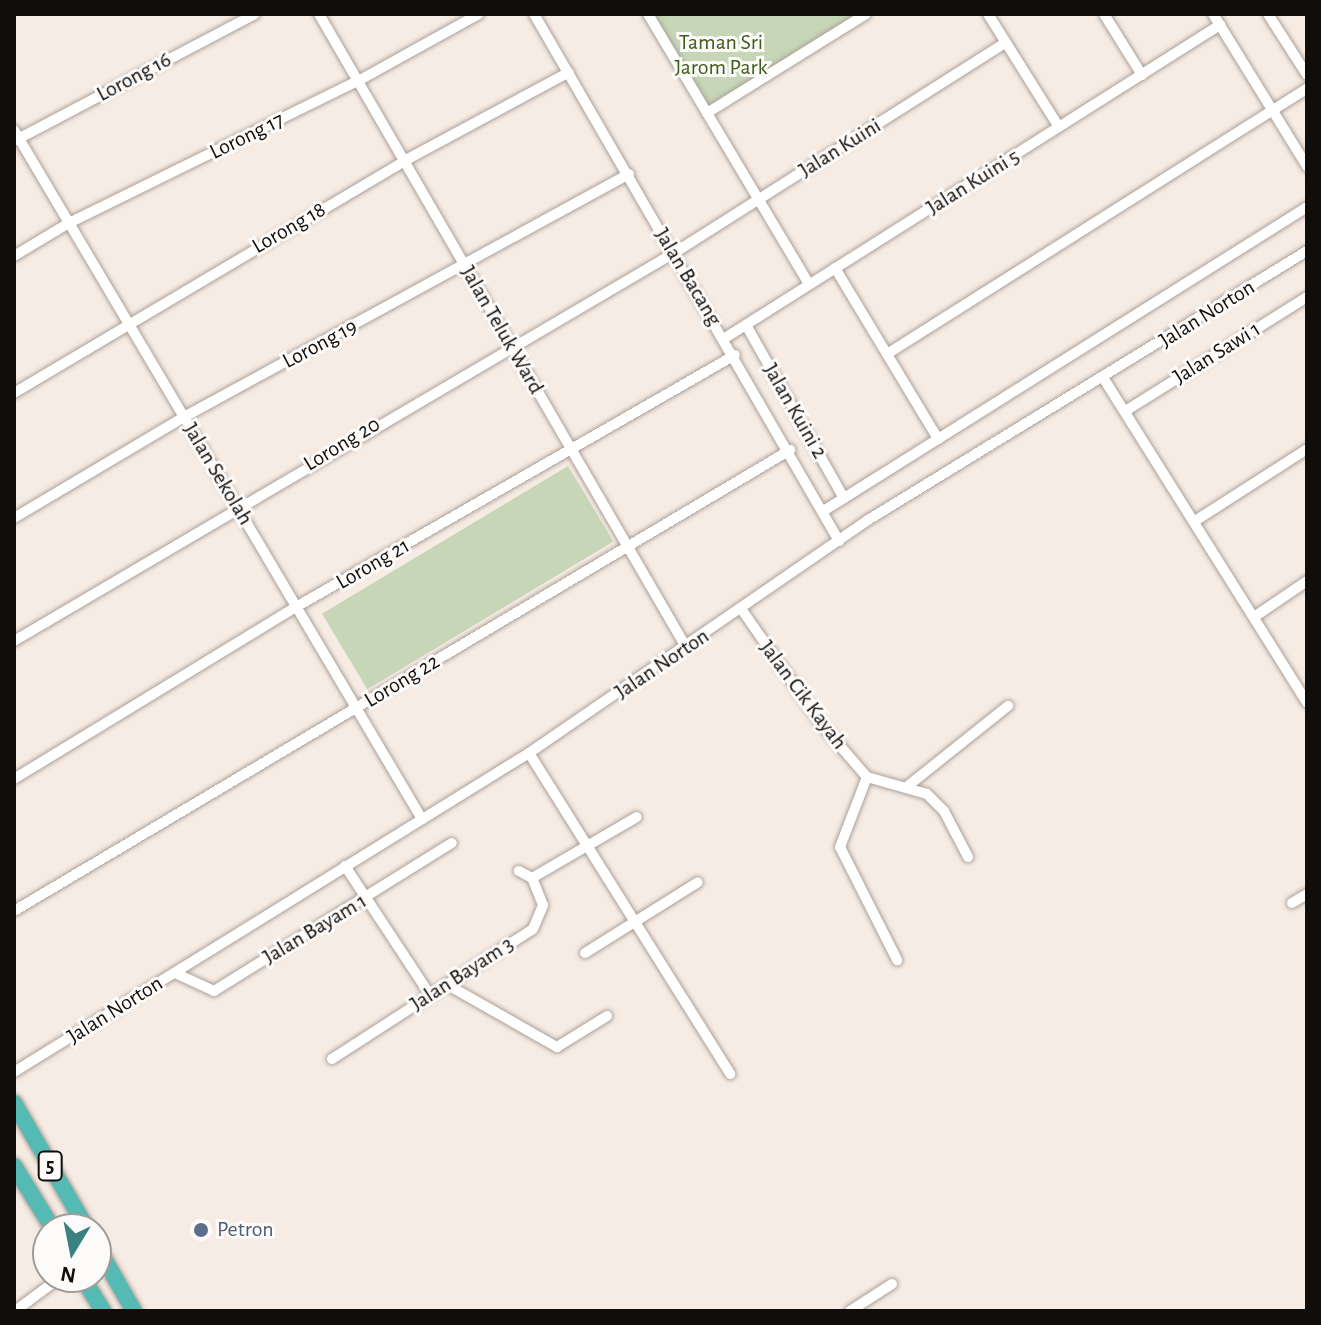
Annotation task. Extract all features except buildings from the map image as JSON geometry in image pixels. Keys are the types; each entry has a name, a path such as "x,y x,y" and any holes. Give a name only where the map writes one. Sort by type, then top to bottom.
{"highway":[{"name":"5","path":"14,1103 78,1213"},
{"name":"5","path":"14,1166 43,1213"},
{"path":"112,1273 134,1311"},
{"path":"92,1293 103,1311"}],"street":[{"name":"Lorong 16","path":"16,137 255,14"},
{"name":"Jalan Teluk Ward","path":"319,14 686,647"},
{"name":"Lorong 17","path":"14,256 69,223 358,81 479,14"},
{"name":"Jalan Bacang","path":"534,14 825,510 839,541"},
{"path":"648,14 809,284"},
{"path":"707,113 866,14"},
{"path":"988,14 1059,127"},
{"path":"1104,14 1142,75"},
{"path":"1213,14 1307,166"},
{"path":"1268,14 1307,75"},
{"name":"Jalan Kuini 5","path":"725,338 1220,25"},
{"name":"Jalan Kuini","path":"674,253 1006,42"},
{"name":"Lorong 18","path":"14,393 404,161 569,72"},
{"path":"887,354 1307,88"},
{"name":"Jalan Sekolah","path":"16,137 422,819"},
{"name":"Lorong 19","path":"14,518 184,417 629,174"},
{"path":"825,510 1307,207"},
{"name":"Jalan Norton","path":"14,1072 529,753 839,541 1307,251"},
{"name":"Lorong 20","path":"14,641 237,506 674,253"},
{"path":"835,268 938,439"},
{"name":"Jalan Sawi 1","path":"1127,410 1307,297"},
{"name":"Jalan Kuini 2","path":"746,325 844,498"},
{"name":"Lorong 21","path":"14,779 296,607 735,355"},
{"path":"1104,379 1127,410 1307,703"},
{"path":"1195,521 1307,449"},
{"name":"Lorong 22","path":"14,911 790,450"},
{"path":"1254,617 1307,581"},
{"name":"Jalan Cik Kayah","path":"742,610 822,725 867,777"},
{"path":"909,785 1008,706"},
{"path":"529,753 730,1074"},
{"path":"897,960 840,847 867,777 909,785 944,811 968,857"},
{"path":"519,871 532,878 637,817"},
{"name":"Jalan Bayam 1","path":"175,973 214,991 452,843"},
{"path":"345,866 430,995"},
{"name":"Jalan Bayam 3","path":"332,1059 533,929 543,905 532,878"},
{"path":"585,953 698,882"},
{"path":"1292,903 1307,894"},
{"path":"446,984 557,1047 607,1016"},
{"path":"850,1311 892,1284"},
{"path":"15,1311 39,1293"}],"green space":[{"name":"Taman Sri Jarom Park","path":"648,14 858,14 707,113"},
{"path":"568,466 613,541 367,689 322,614"}],"place":[{"name":"Petron","path":"201,1230"}]}
